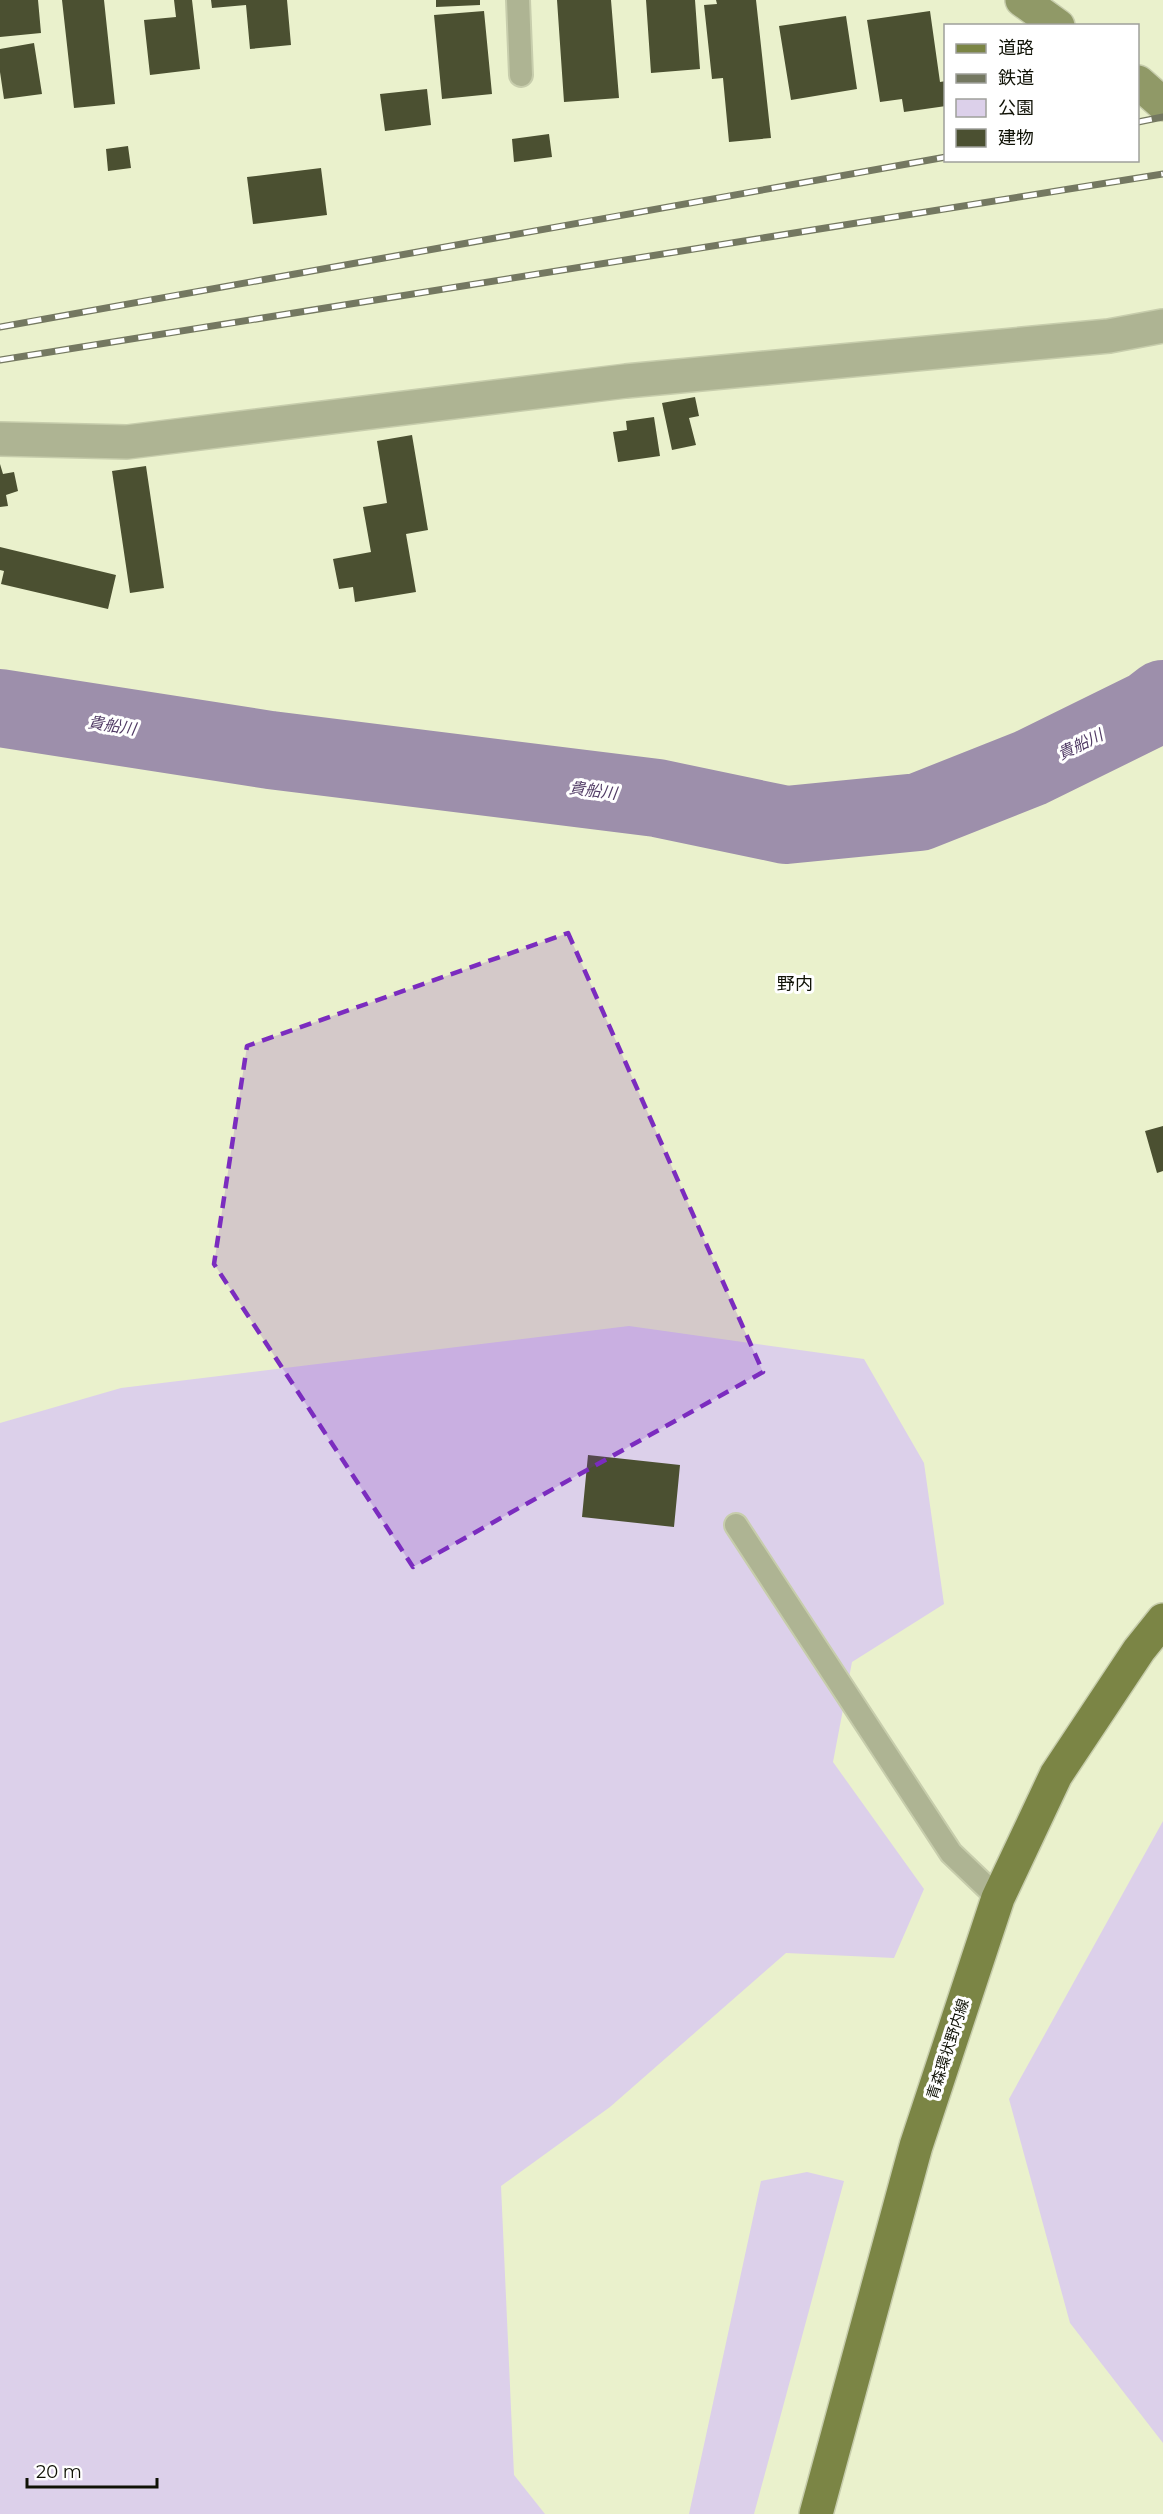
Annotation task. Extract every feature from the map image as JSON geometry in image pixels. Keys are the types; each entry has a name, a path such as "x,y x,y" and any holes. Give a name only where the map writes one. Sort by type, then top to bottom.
{"main road":[{"path":"1022,0 1055,24"},
{"path":"1139,84 1163,104"},
{"name":"青森環状野内線","path":"816,2514 916,2146 998,1898 1056,1775 1139,1650 1163,1620"}],"street":[{"path":"0,439 127,442 626,381 1097,338 1163,326"}],"lane":[{"path":"518,0 521,75"},
{"path":"736,1525 951,1853 998,1898"}],"highlighted area":[{"path":"568,933 763,1372 413,1567 214,1264 247,1046"}],"green space":[{"path":"629,1326 864,1359 924,1463 944,1604 852,1662 833,1762 924,1889 894,1958 786,1953 610,2107 501,2186 514,2475 545,2514 0,2514 0,1423 121,1388"},
{"path":"1163,1821 1163,2443 1070,2323 1009,2099"},
{"path":"807,2172 844,2181 754,2514 689,2514 761,2181"}],"building":[{"path":"0,0 38,0 41,33 0,37"},
{"path":"62,0 104,0 115,104 74,108"},
{"path":"174,0 192,0 200,69 150,75 144,20 176,17"},
{"path":"211,0 287,0 291,45 250,49 246,5 212,8"},
{"path":"436,0 480,0 480,5 436,7"},
{"path":"557,0 611,0 619,98 564,102"},
{"path":"646,0 695,0 700,69 651,73"},
{"path":"716,0 756,0 771,138 729,142 723,78 712,79 704,5 717,4"},
{"path":"484,11 492,94 442,99 434,15"},
{"path":"930,11 940,82 944,81 944,106 904,112 902,99 880,102 867,20"},
{"path":"846,16 857,89 791,100 779,26"},
{"path":"34,43 42,94 4,99 0,72 0,49"},
{"path":"427,89 431,125 385,131 380,94"},
{"path":"549,134 552,157 514,162 512,139"},
{"path":"128,146 131,168 108,171 106,149"},
{"path":"321,168 327,215 253,224 247,177"},
{"path":"695,397 699,416 689,418 696,445 672,450 662,403"},
{"path":"654,417 660,456 618,462 613,432 627,430 626,421"},
{"path":"412,435 428,530 406,534 416,592 355,602 353,587 339,589 333,559 371,552 363,507 387,503 377,441"},
{"path":"0,464 3,474 14,472 18,491 6,495 8,506 0,507"},
{"path":"146,466 164,588 130,593 112,471"},
{"path":"0,547 116,575 108,609 1,584 4,571 0,570"},
{"path":"1163,1126 1163,1171 1157,1173 1145,1131"},
{"path":"588,1455 680,1465 674,1527 582,1517"}],"waterway":[{"name":"貴船川","path":"0,708 270,750 657,798 786,825 919,812 1030,768 1150,709 1163,699"}],"railway":[{"path":"1139,122 1163,117"},
{"path":"0,327 944,157"},
{"path":"0,360 1163,174"}],"district":[{"name":"野内","path":"795,984"}]}
